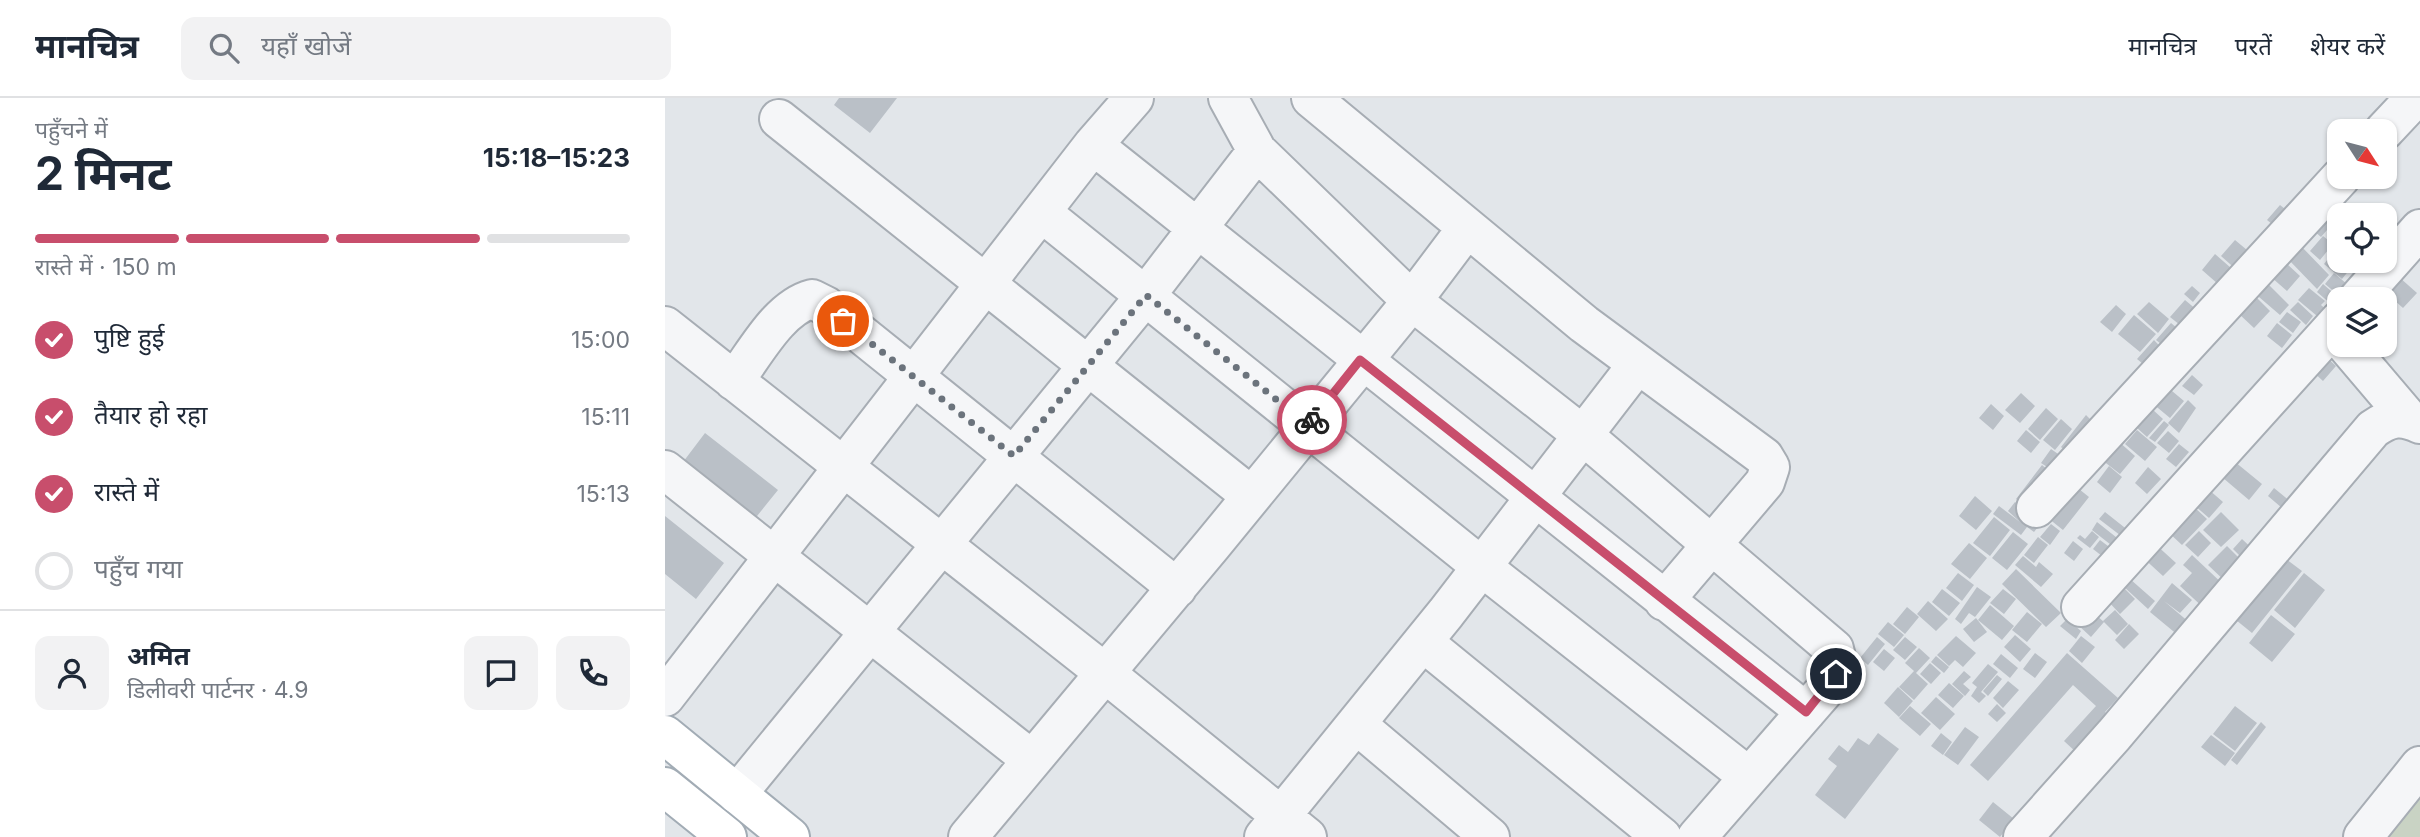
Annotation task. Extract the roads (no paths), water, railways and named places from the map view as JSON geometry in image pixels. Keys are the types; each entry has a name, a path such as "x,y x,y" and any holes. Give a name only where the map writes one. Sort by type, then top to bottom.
{"main road":[{"path":"665,736 790,837"},
{"path":"665,787 727,837"}],"street":[{"path":"665,697 987,286 1093,145 1133,98"},
{"path":"1228,98 1257,151 1412,301 1584,436 1834,649 1838,657 1836,674 1697,837"},
{"path":"1311,98 1637,365 1750,446 1770,467 1765,482 1664,601"},
{"path":"2395,119 2415,98"},
{"path":"779,119 1250,495"},
{"path":"1093,145 1806,712"},
{"path":"737,794 1146,295 1257,151"},
{"path":"2036,508 2330,189"},
{"path":"1041,212 1482,567 1749,777"},
{"path":"968,837 1177,587 1360,360 1412,301 1467,228"},
{"path":"2369,287 2420,229"},
{"path":"734,381 787,313 799,303 812,299 826,306 1177,587"},
{"path":"665,326 1105,673 1284,830 1356,724 1482,567 1637,365"},
{"path":"2081,607 2327,345"},
{"path":"2360,357 2414,421"},
{"path":"2023,837 2114,736 2373,429 2389,418 2414,421"},
{"path":"665,470 1032,760"},
{"path":"1423,642 1662,837"},
{"path":"1356,724 1490,837"},
{"path":"2363,837 2420,766"}]}
